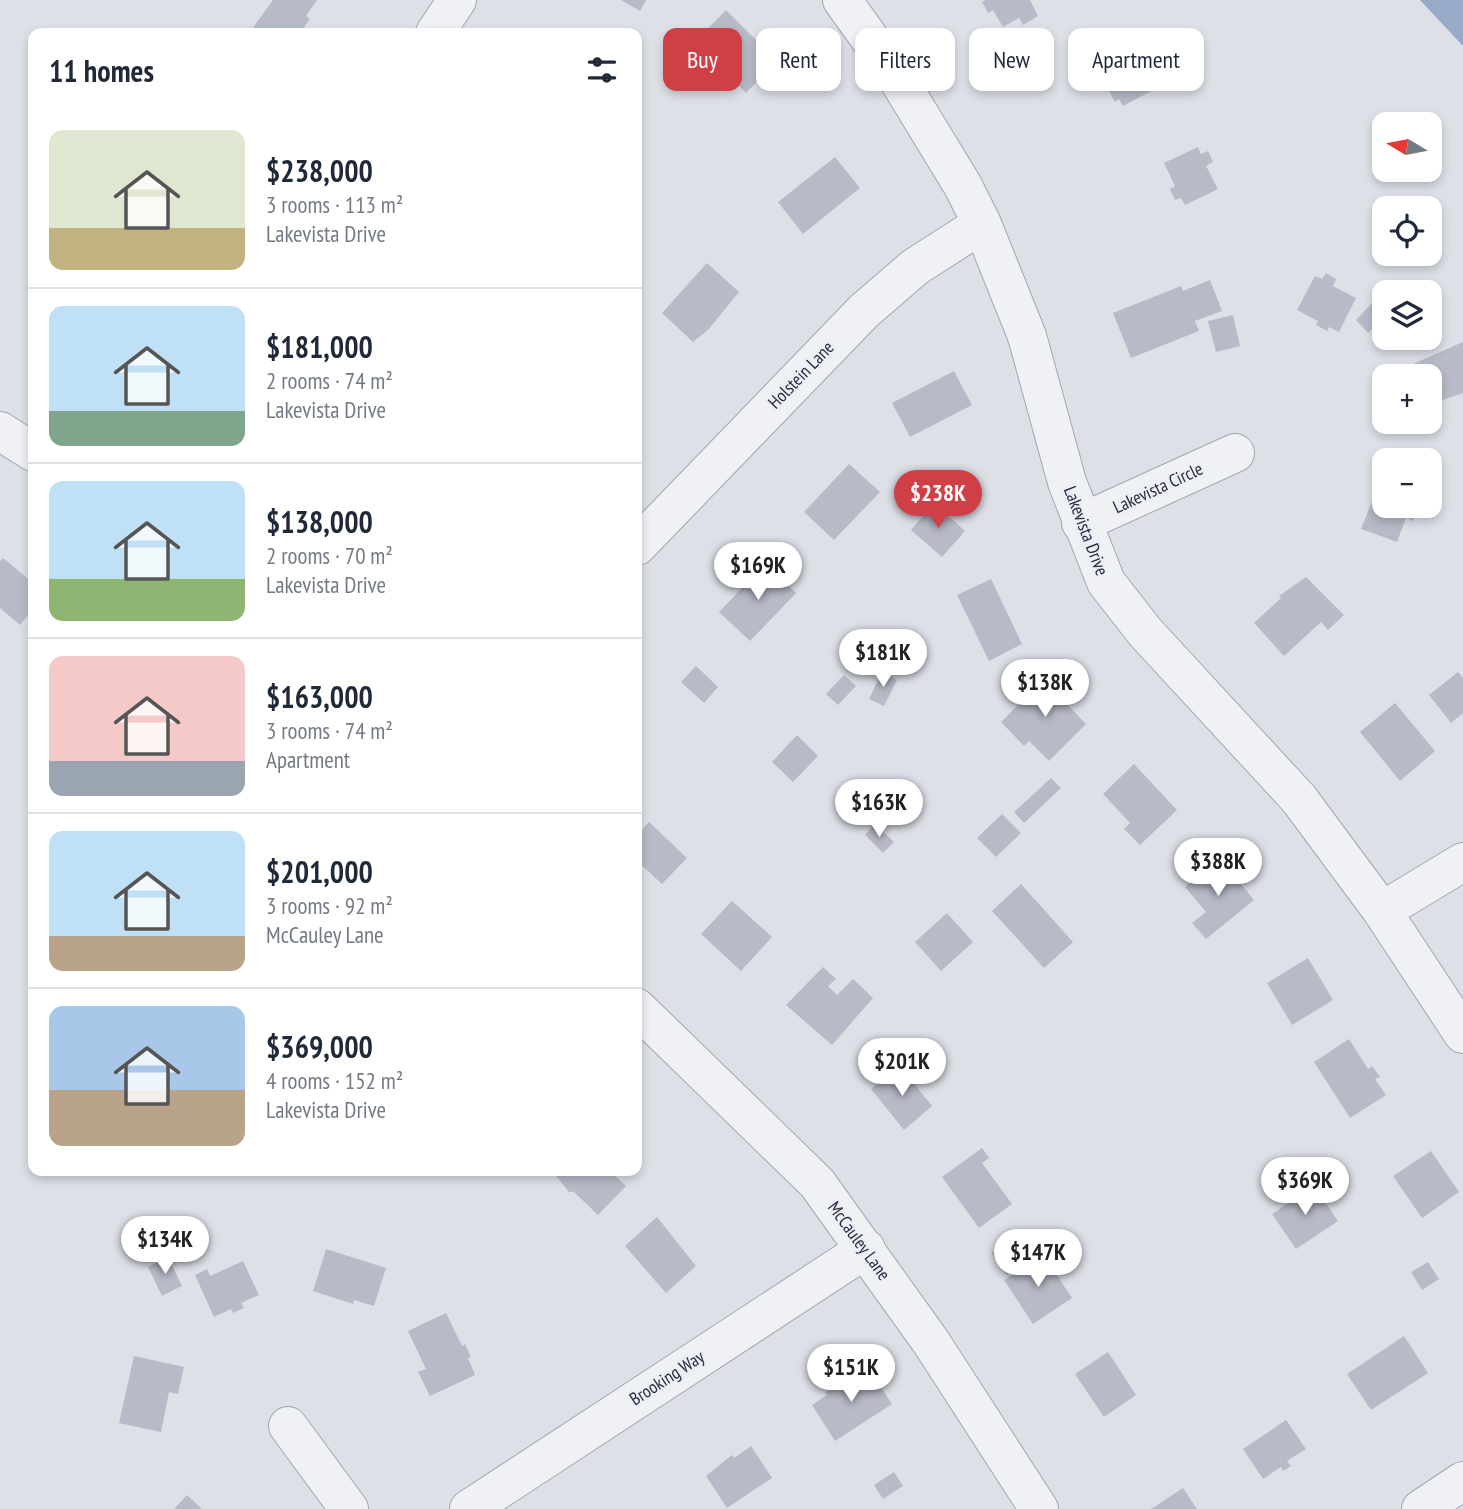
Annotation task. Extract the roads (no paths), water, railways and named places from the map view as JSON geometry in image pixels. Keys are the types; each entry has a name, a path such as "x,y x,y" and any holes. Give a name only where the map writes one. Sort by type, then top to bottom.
{"street":[{"path":"438,28 457,0"},
{"name":"Lakevista Drive","path":"842,0 893,71 963,186 982,224 1027,336 1067,482 1106,582 1145,632 1299,799 1382,911 1463,1034"},
{"name":"Holstein Lane","path":"642,541 864,311 915,267 982,224"},
{"path":"0,430 28,449"},
{"name":"Lakevista Circle","path":"1081,523 1235,453"},
{"path":"1382,911 1463,862"},
{"name":"McCauley Lane","path":"642,1013 817,1183 931,1342 1039,1509"},
{"name":"Brooking Way","path":"469,1509 866,1249"},
{"path":"288,1426 349,1509"},
{"path":"1421,1509 1463,1481"}],"water":[{"path":"1420,0 1463,0 1463,46"}]}
